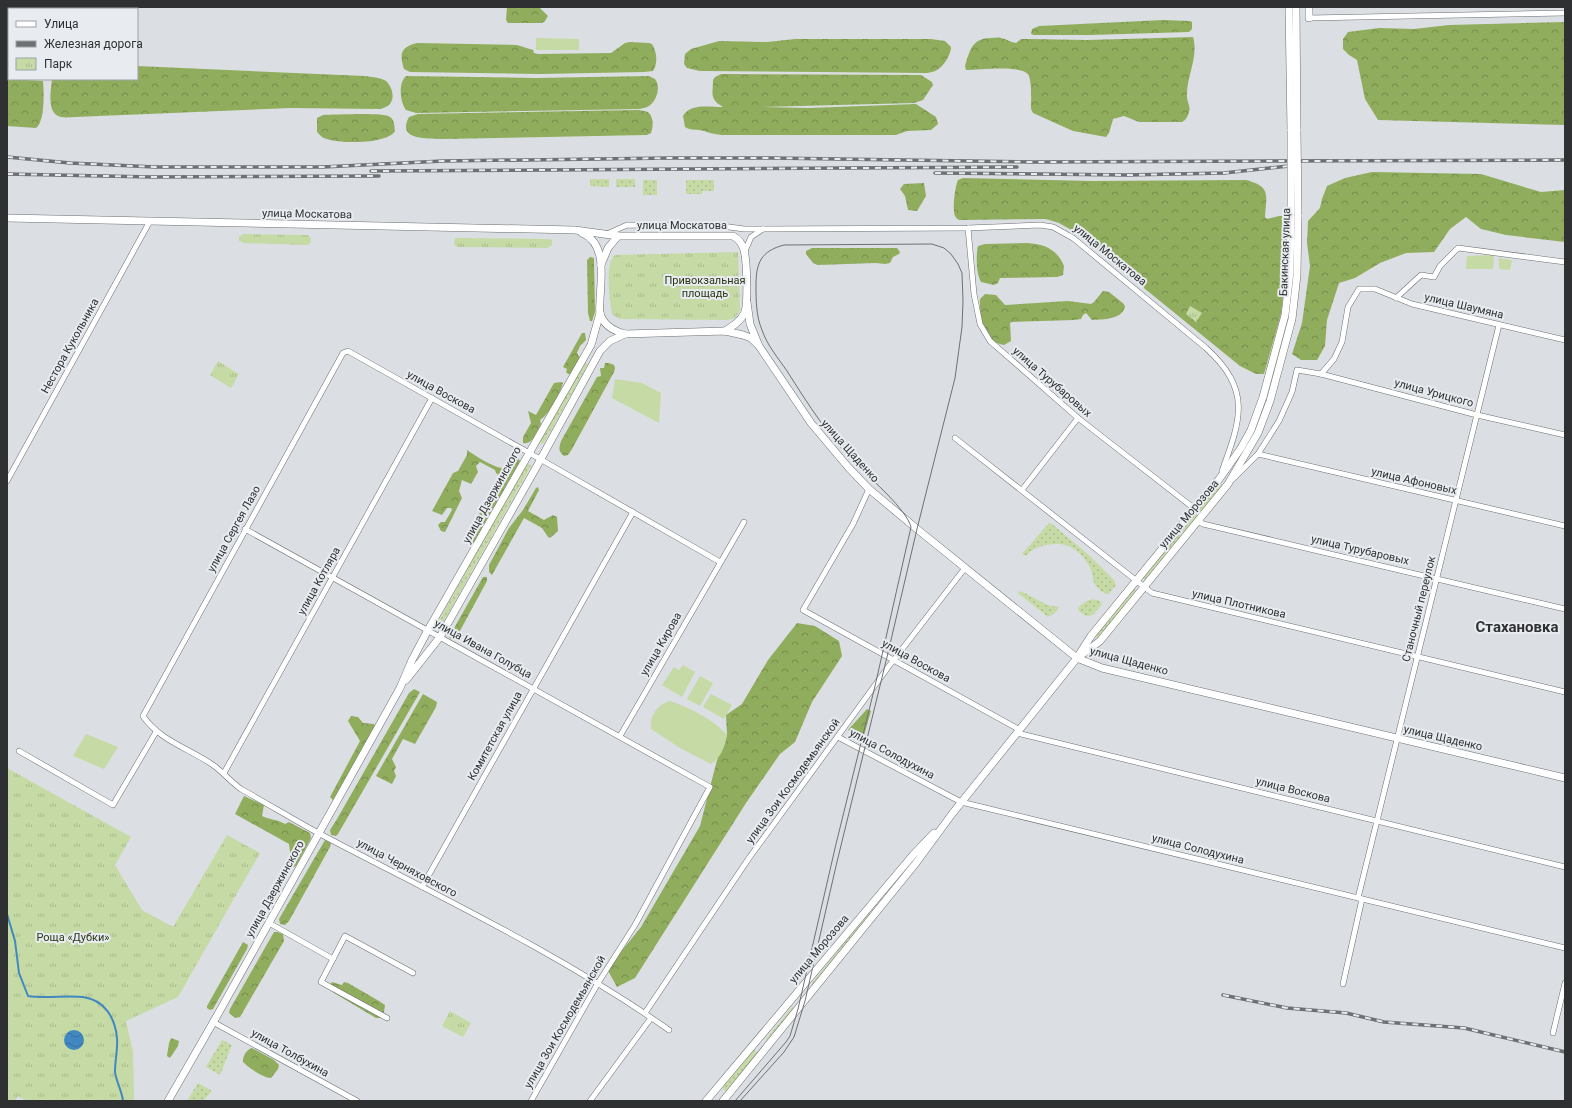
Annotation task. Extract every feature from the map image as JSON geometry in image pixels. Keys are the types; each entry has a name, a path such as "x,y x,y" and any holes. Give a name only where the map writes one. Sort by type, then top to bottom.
{"main road":[{"name":"Бакинская улица","path":"1289,7 1294,131"},
{"name":"Бакинская улица","path":"1228,484 1248,452 1263,420 1290,331 1295,300 1297,275 1294,131 1296,7"},
{"path":"1309,7 1309,18"},
{"name":"Бакинская улица","path":"1220,478 1251,430 1260,410 1280,340 1288,296 1295,215"},
{"name":"улица Москатова","path":"7,218 575,230 618,236 733,236"},
{"path":"575,230 588,235 595,241 601,265 600,312 605,323 611,328 625,334 725,331 737,323 742,318 747,302 744,251 738,239 733,236"},
{"path":"601,265 608,248 618,236"},
{"name":"улица Щаденко","path":"747,302 750,324 759,346"},
{"name":"улица Дзержинского","path":"168,1101 400,688 412,660 428,630 590,345 600,312"},
{"name":"улица Щаденко","path":"725,331 743,334 751,338 759,346 811,423 848,467 869,488 1077,658 1102,668 1565,778"},
{"name":"улица Дзержинского","path":"400,688 440,636 600,351 610,341 625,334"},
{"name":"улица Морозова","path":"724,1100 916,863 961,802 1077,658 1090,636 1220,478"},
{"name":"улица Морозова","path":"1077,658 1100,641 1228,484"},
{"name":"улица Морозова","path":"706,1101 913,855 952,814"},
{"path":"755,1042 765,1050"},
{"path":"714,1092 724,1100"}],"street":[{"path":"1309,18 1565,13"},
{"name":"Нестора Кукольника","path":"7,481 150,221"},
{"name":"улица Москатова","path":"607,234 627,225 722,226 744,229 968,228 1040,225 1053,227 1073,238 1219,360 1233,381 1237,394 1238,410 1235,434 1220,478"},
{"name":"улица Москатова","path":"618,236 627,225"},
{"path":"744,251 751,237 764,228"},
{"name":"улица Турубаровых","path":"968,228 974,294 980,324 985,334 998,349 1078,418 1195,509"},
{"name":"улица Москатова","path":"733,236 744,229"},
{"path":"1396,298 1421,275 1434,277 1440,266 1458,248 1565,262"},
{"name":"улица Шаумяна","path":"1321,374 1334,359 1342,342 1348,307 1359,288 1375,289 1412,304 1565,340"},
{"name":"Станочный переулок","path":"1343,984 1377,821 1500,325"},
{"name":"улица Воскова","path":"343,353 348,351 540,459"},
{"name":"улица Сергея Лазо","path":"143,716 343,353"},
{"name":"улица Морозова","path":"1228,484 1258,454 1279,421 1292,392 1297,370"},
{"name":"улица Урицкого","path":"1297,370 1321,374 1477,415 1565,435"},
{"name":"улица Котляра","path":"224,773 432,398"},
{"path":"1022,490 1078,418"},
{"name":"улица Плотникова","path":"955,438 1152,593 1565,692"},
{"name":"улица Афоновых","path":"1258,454 1565,526"},
{"path":"540,459 720,562"},
{"name":"улица Воскова","path":"869,488 853,524 803,610 1018,731 1377,821 1565,866"},
{"name":"Комитетская улица","path":"422,887 633,512"},
{"name":"улица Турубаровых","path":"1198,521 1203,524 1565,609"},
{"name":"улица Кирова","path":"620,736 744,522"},
{"name":"улица Ивана Голубца","path":"245,529 710,787"},
{"name":"улица Зои Космодемьянской","path":"645,1013 749,858 894,660 965,568"},
{"name":"улица Черняховского","path":"143,716 156,732 212,764 241,789 319,833 521,939 598,983 669,1030"},
{"path":"19,751 113,806 156,732"},
{"name":"улица Солодухина","path":"838,737 961,802 1565,948"},
{"name":"улица Зои Космодемьянской","path":"531,1101 598,983 635,925 710,787"},
{"path":"269,923 333,959"},
{"path":"386,1018 321,982 345,936 412,973"},
{"path":"1553,1033 1565,983"},
{"path":"590,1101 651,1018"},
{"name":"улица Толбухина","path":"213,1022 357,1101"}],"green space":[{"path":"507,7 539,7 548,16 542,23 508,23 506,20"},
{"path":"1163,20 1190,21 1192,22 1192,29 1189,32 1091,35 1031,34 1032,29 1039,26"},
{"path":"1565,22 1565,125 1378,120 1365,99 1357,60 1343,49 1343,39 1348,32 1379,28 1414,29 1449,25"},
{"path":"1193,37 1194,52 1187,90 1189,110 1186,119 1182,122 1139,122 1124,116 1113,119 1109,133 1106,137 1073,131 1033,113 1031,107 1030,81 1026,72 1011,69 966,70 965,66 970,50 980,40 985,39 1000,38 1016,43 1021,39 1087,40"},
{"path":"536,38 579,39 579,50 536,50"},
{"path":"795,39 931,39 945,41 951,47 951,50 942,66 936,71 927,73 700,71 687,68 684,64 685,54 691,49 719,41 767,42"},
{"path":"417,43 517,45 533,50 534,53 538,54 611,53 625,43 652,44 655,50 656,58 656,65 653,71 540,74 410,72 404,69 402,59 405,49 408,46"},
{"path":"138,66 364,76 386,81 391,88 393,97 390,104 381,109 290,108 61,117 56,115 51,107 50,95 52,80 138,80"},
{"path":"721,74 921,75 932,82 933,85 923,100 914,103 762,107 808,108 916,104 936,117 938,124 931,130 907,131 896,135 721,135 685,127 683,116 690,109 695,107 723,107 714,99 712,93 713,80"},
{"path":"406,76 535,78 649,76 655,79 658,89 656,97 652,103 648,107 639,109 416,113 406,110 402,102 401,88 403,79"},
{"path":"7,79 43,81 44,99 42,113 39,124 36,128 7,126"},
{"path":"639,110 648,112 652,118 652,131 647,135 429,139 415,137 410,134 406,125 409,117 418,114"},
{"path":"323,115 386,115 393,120 395,131 391,135 374,141 333,141 324,138 317,132 317,118"},
{"path":"1372,172 1481,174 1541,192 1565,190 1565,242 1506,235 1481,229 1466,217 1450,229 1434,252 1406,253 1380,263 1355,278 1339,283 1327,320 1325,346 1317,360 1301,360 1292,354 1302,323 1310,266 1307,243 1308,221 1320,208 1327,186 1345,178"},
{"path":"963,178 1093,181 1246,180 1260,186 1266,193 1265,217 1267,219 1285,216 1288,253 1281,314 1264,374 1256,374 1240,366 1075,232 1059,223 1046,219 958,219 954,213 955,192 958,180"},
{"path":"590,179 609,179 609,187 590,186"},
{"path":"616,179 635,179 635,187 616,187"},
{"path":"643,180 657,180 657,195 643,195"},
{"path":"686,180 714,180 714,191 702,191 702,194 686,194"},
{"path":"924,183 926,196 917,211 908,210 905,196 900,189 904,184"},
{"path":"243,234 308,235 311,238 311,242 308,245 244,243 239,241 239,237"},
{"path":"455,238 548,239 552,240 552,245 548,248 457,247 454,244"},
{"path":"1027,243 1044,246 1058,255 1064,266 1063,275 1057,277 1000,278 998,283 994,285 981,282 977,264 978,246 985,244"},
{"path":"812,248 897,248 900,252 893,257 890,263 885,264 818,265 813,263 806,254 806,251"},
{"name":"Привокзальная площадь","path":"738,252 740,310 735,318 727,320 619,319 612,314 609,292 609,274 612,259 615,255"},
{"path":"1494,255 1493,269 1466,269 1467,256"},
{"path":"590,257 594,258 595,312 592,321 590,321 588,313 587,260"},
{"path":"1499,258 1512,260 1510,270 1499,269"},
{"path":"1103,291 1109,292 1124,304 1125,307 1123,311 1116,317 1092,320 1086,313 1081,319 1074,320 1012,322 1010,323 1011,341 1004,345 997,343 987,334 982,320 980,299 985,294 996,295 1005,305 1068,301 1091,304"},
{"path":"1190,306 1202,313 1196,322 1186,314"},
{"path":"582,333 585,333 586,340 580,346 577,353 580,358 571,374 568,374 566,372 567,369 563,367"},
{"path":"218,361 239,374 231,388 210,375"},
{"path":"584,362 588,364 544,443 541,444 540,441"},
{"path":"605,363 614,365 614,372 572,449 568,455 564,456 560,449 561,441 597,377 601,376 600,368 604,368"},
{"path":"615,379 642,383 661,393 659,423 612,398"},
{"path":"554,383 563,383 557,398 548,413 540,420 541,424 534,437 529,442 523,443 523,437 531,423 528,411 536,415"},
{"path":"467,450 486,462 501,468 505,468 509,462 518,458 520,461 474,542 472,543 467,536 500,476 495,470 480,462 476,466 478,472 471,484 462,480 459,491 462,498 445,532 441,531 438,525 441,522 445,522 452,510 451,508 447,508 442,515 432,511 453,473 458,471 467,455"},
{"path":"526,464 531,466 441,626 438,627 437,624"},
{"path":"1220,483 1223,485 1145,580 1142,578"},
{"path":"538,487 539,490 528,511 544,520 553,515 557,517 558,531 550,538 542,528 524,518 492,575 489,572 489,565 509,528"},
{"path":"1049,523 1090,556 1114,580 1116,585 1109,594 1097,588 1088,564 1076,550 1071,547 1059,544 1049,544 1034,549 1026,556 1022,554"},
{"path":"483,577 487,577 487,581 455,640 452,640 449,637"},
{"path":"1134,588 1136,590 1098,639 1095,636"},
{"path":"1021,591 1047,605 1059,607 1056,612 1048,617 1018,593"},
{"path":"1093,599 1100,601 1102,604 1092,615 1086,616 1078,610 1082,604"},
{"path":"797,623 815,626 839,641 842,656 812,702 795,742 780,754 746,803 635,978 617,987 607,969 641,927 700,826 717,760 727,735 726,715 742,704 768,660"},
{"path":"683,665 695,672 682,697 662,685 674,667 679,670"},
{"path":"700,676 713,683 700,706 687,699"},
{"path":"414,689 420,692 338,834 336,836 331,835 330,830 409,693"},
{"path":"423,694 437,702 436,707 415,744 403,739 392,759 396,767 394,771 396,776 392,784 376,776"},
{"path":"711,694 732,705 724,719 703,707"},
{"path":"670,701 701,715 715,724 727,735 722,751 711,764 680,748 651,729 651,720 655,711"},
{"path":"867,709 871,711 863,739 848,730"},
{"path":"351,716 358,717 363,723 374,724 375,726 333,800 330,797 360,741 348,721"},
{"path":"86,734 118,747 104,769 73,756"},
{"name":"Роща «Дубки»","path":"7,768 131,837 115,865 142,910 173,927 227,835 260,853 178,997 126,1021 133,1052 134,1101 27,1101 18,1096 15,1101 7,1101"},
{"path":"244,796 264,805 262,816 285,824 289,822 310,833 311,838 296,866 292,868 289,844 235,814"},
{"path":"325,840 330,842 330,847 289,921 285,925 280,924 279,919"},
{"path":"869,912 871,915 811,988 812,983"},
{"path":"274,932 283,934 284,941 240,1017 235,1018 229,1013 230,1009"},
{"path":"243,942 248,945 247,949 213,1009 210,1010 207,1006"},
{"path":"332,982 342,985 344,982 348,983 385,1005 382,1018 376,1018 334,993 328,988"},
{"path":"793,1006 793,1011 766,1042 766,1039"},
{"path":"450,1011 471,1023 463,1037 442,1026"},
{"path":"171,1038 179,1041 178,1046 170,1058 167,1056"},
{"path":"222,1040 232,1045 220,1075 206,1067"},
{"path":"252,1048 274,1060 279,1065 278,1069 271,1078 260,1075 243,1062 245,1054"},
{"path":"753,1049 758,1053 727,1092 722,1088"},
{"path":"198,1083 212,1091 203,1101 187,1101"}],"water":[{"path":"70,1030 78,1030 84,1036 84,1044 78,1050 70,1050 64,1044 64,1036"}],"waterway":[{"path":"7,914 15,941 19,973 28,996 83,997 97,1002 108,1011 116,1031 117,1046 115,1072 123,1101"}],"tram line":[{"path":"735,1101 790,1036 798,1009 836,844 875,686 911,527 896,503 848,456 829,433 764,336 757,314 757,270 761,259 765,254 784,245 932,244 944,248 951,254 962,273 962,327 955,378 917,529 805,1001 794,1037 784,1052 740,1101"}],"railway":[{"path":"7,157 70,163 155,167 323,167 443,161 671,158 1033,162 1565,160"},
{"path":"935,173 1127,175 1224,173 1289,166"},
{"path":"371,171 1017,167"},
{"path":"7,174 152,177 379,176"},
{"path":"1223,995 1287,1008 1346,1013 1384,1022 1464,1028 1565,1052"}],"district":[{"name":"Стахановка","path":"1517,627"}]}
